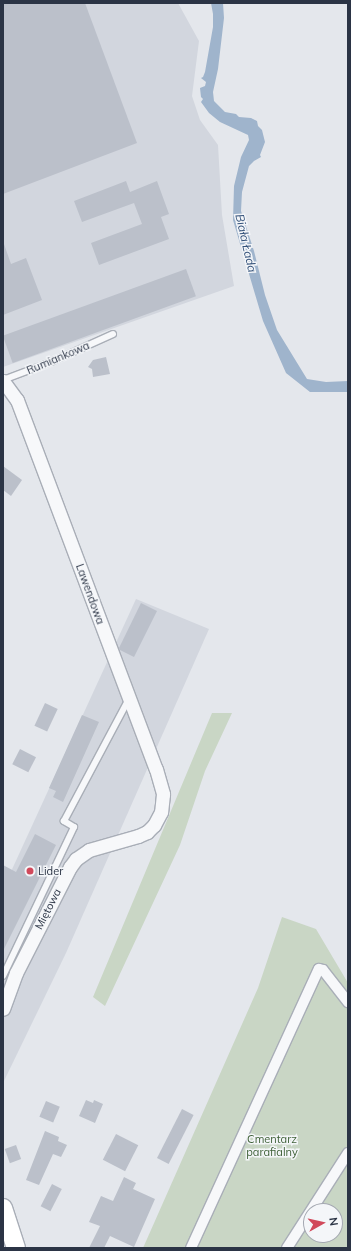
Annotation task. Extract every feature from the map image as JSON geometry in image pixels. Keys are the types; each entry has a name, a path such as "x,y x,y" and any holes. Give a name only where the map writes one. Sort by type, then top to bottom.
{"main road":[{"path":"3,1208 16,1248"}],"street":[{"name":"Lawendowa","path":"3,381 17,400 162,787 163,800 161,812"},
{"name":"Miętowa","path":"3,1009 16,973 70,867 76,859 89,850 142,834 154,825 161,812"},
{"path":"191,1248 319,970 323,970 348,1002"},
{"path":"287,1248 348,1153"}],"lane":[{"name":"Rumiankowa","path":"3,381 51,362 113,334"},
{"path":"3,976 74,827 64,821 129,699"}],"shaded area":[{"path":"3,3 178,3 199,41 192,96 200,120 218,145 222,215 234,286 3,367"},
{"path":"136,599 209,629 66,953 3,1083 3,889"}],"green space":[{"path":"212,713 232,713 205,771 180,845 105,1006 93,997"},
{"name":"Cmentarz parafialny","path":"282,917 316,929 348,983 348,1248 143,1248 258,988"}],"water":[{"name":"Biała Łada","path":"211,3 223,3 224,18 218,69 213,92 214,101 225,112 236,114 239,117 251,118 257,121 258,126 262,130 265,142 260,155 261,157 249,166 242,192 241,211 254,251 265,295 277,330 307,379 326,382 348,381 348,392 310,392 286,373 263,321 233,220 234,186 241,157 249,140 248,135 220,122 209,113 201,102 203,99 201,97 200,88 205,86 206,82 201,78 205,72 213,27"}],"building":[{"path":"3,3 85,3 137,143 3,194"},
{"path":"126,181 130,192 157,181 169,214 161,217 169,239 99,265 91,243 142,224 134,203 82,222 74,201"},
{"path":"4,244 11,264 26,258 42,300 3,315"},
{"path":"186,269 196,296 13,363 3,336"},
{"path":"106,357 110,374 93,377 92,369 88,367 93,360"},
{"path":"3,466 22,480 11,496 3,490"},
{"path":"141,603 157,611 134,657 120,650 119,648"},
{"path":"45,703 58,709 47,732 34,726"},
{"path":"82,715 99,722 63,802 53,797 56,791 49,788"},
{"path":"20,749 36,757 28,772 12,764"},
{"name":"Lider","path":"35,834 56,845 3,951 3,865 16,872"},
{"path":"86,1100 93,1103 94,1100 103,1104 95,1123 79,1116"},
{"path":"46,1101 60,1107 53,1123 39,1117"},
{"path":"182,1109 194,1115 169,1164 157,1158"},
{"path":"45,1131 59,1137 58,1141 67,1145 61,1157 53,1154 39,1185 26,1180"},
{"path":"116,1134 138,1145 125,1171 103,1160"},
{"path":"16,1145 21,1159 10,1163 5,1149"},
{"path":"124,1177 136,1183 133,1189 155,1199 134,1247 110,1236 104,1248 89,1248 100,1226 89,1222 101,1196 113,1201"},
{"path":"52,1184 62,1189 50,1211 41,1206"}],"place":[{"name":"Lider","path":"30,871"}]}
